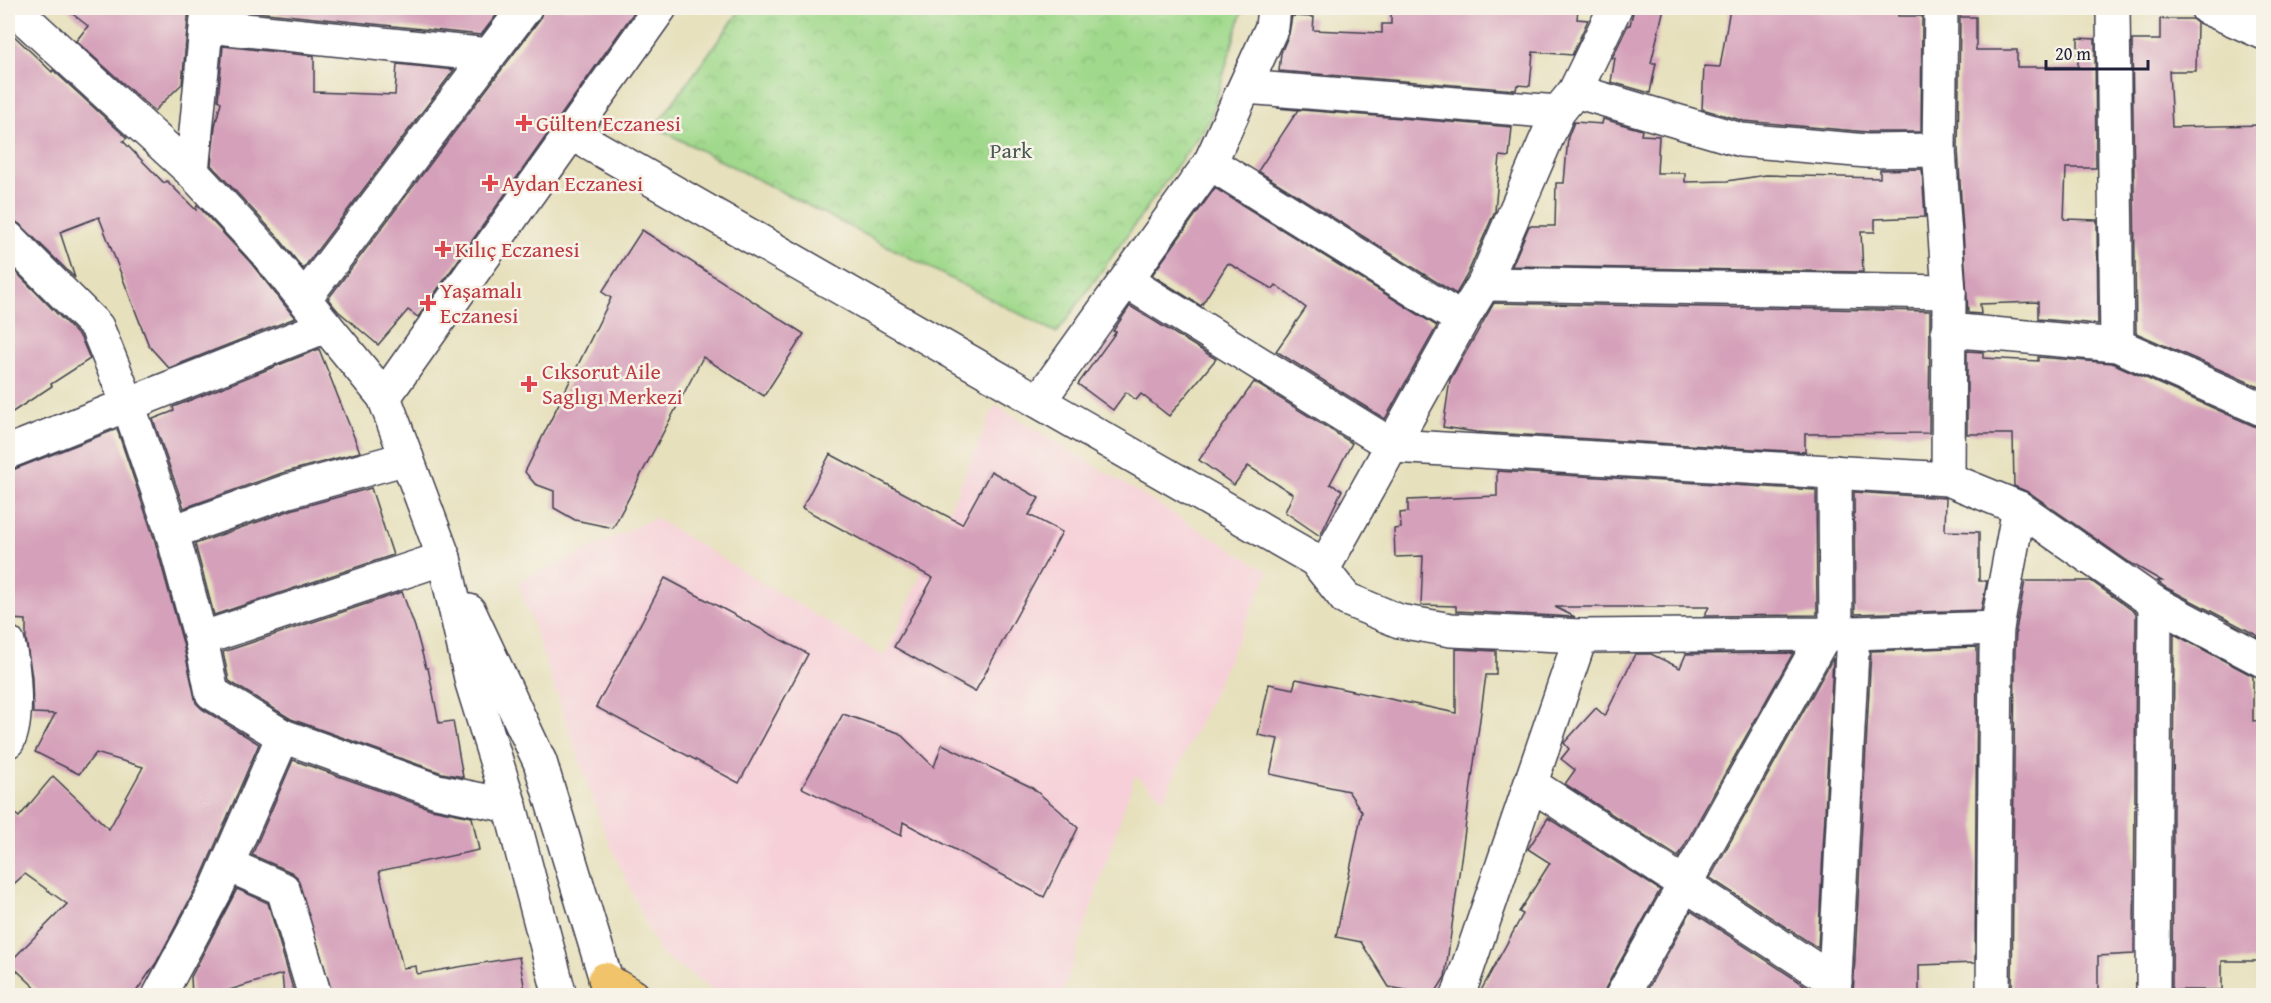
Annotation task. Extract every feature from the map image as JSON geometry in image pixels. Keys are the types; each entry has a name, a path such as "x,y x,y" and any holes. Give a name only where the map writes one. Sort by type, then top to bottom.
{"street":[{"path":"14,8 192,172 264,250 384,397 444,558 540,762 616,990"},
{"path":"304,299 525,8"},
{"path":"384,397 660,8"},
{"path":"1040,401 1210,163 1272,27 1274,8"},
{"path":"1323,569 1462,320 1484,285 1566,102 1615,8"},
{"path":"1941,8 1939,150 1949,292 1948,479"},
{"path":"2113,8 2116,345"},
{"path":"2207,8 2264,33"},
{"path":"192,172 207,17 489,55"},
{"path":"1245,87 1566,102 1741,140 1867,151 1939,150"},
{"path":"571,133 1315,560 1346,599 1399,621 1451,630 1581,636 1838,634 1997,628"},
{"path":"1210,163 1462,320"},
{"path":"8,238 98,327 129,404 172,532 201,639 212,693 283,736 437,791 510,806"},
{"path":"1126,280 1393,446 1948,479 2019,508 2155,603 2264,661"},
{"path":"1484,285 1949,292"},
{"path":"8,452 326,326"},
{"path":"1948,330 2116,345 2264,410"},
{"path":"172,532 288,491 407,458"},
{"path":"1835,472 1838,634 1835,989"},
{"path":"1993,996 1997,628 2019,508"},
{"path":"201,639 444,558"},
{"path":"444,558 472,683 510,806 560,996"},
{"path":"2153,996 2155,603"},
{"path":"1622,996 1684,885 1838,634"},
{"path":"1458,996 1581,636"},
{"path":"8,643 13,662 14,730 8,741"},
{"path":"159,996 216,891 283,736"},
{"path":"1531,784 1684,885 1835,989"},
{"path":"228,865 283,889 315,996"}],"shaded area":[{"path":"995,405 1269,572 1164,799 1135,775 1062,996 722,995 660,954 605,833 518,582 655,518 885,657"}],"green space":[{"name":"Park","path":"742,8 1243,8 1210,120 1057,333 655,127"}],"building":[{"path":"65,8 189,8 182,84 154,111 76,41 88,26"},
{"path":"226,8 502,8 481,35"},
{"path":"543,8 637,8 418,317 408,310 378,345 338,311 328,299 540,19"},
{"path":"1391,8 1578,8 1577,19 1588,20 1572,55 1533,52 1530,86 1517,85 1516,90 1279,71 1281,53 1289,34 1292,16 1314,17 1313,30 1382,33 1382,24 1391,24"},
{"path":"1634,8 1664,8 1651,63 1656,63 1650,93 1611,82 1615,58 1612,58 1630,25"},
{"path":"1730,8 1899,8 1898,16 1922,16 1921,132 1868,132 1744,121 1702,109 1704,66 1720,67"},
{"path":"1960,17 1976,17 1976,50 2017,50 2017,67 2078,67 2078,38 2095,39 2096,168 2066,168 2064,219 2097,220 2098,324 2038,319 2038,302 1980,304 1981,314 1968,313 1958,149"},
{"path":"2160,19 2192,19 2197,23 2196,71 2169,71 2172,127 2264,125 2264,389 2136,333 2132,40 2160,40"},
{"path":"8,30 127,138 123,141 164,183 167,181 196,210 197,205 250,262 295,318 169,368 149,346 99,217 60,232 75,278 21,225 8,220"},
{"path":"223,46 314,56 314,92 395,95 397,64 454,70 303,269 278,237 211,165 215,126 221,102 218,100"},
{"path":"1277,108 1512,127 1509,157 1500,156 1495,211 1467,275 1456,294 1258,171 1298,110"},
{"path":"1603,119 1642,130 1641,135 1659,136 1657,173 1685,173 1685,182 1727,181 1766,175 1880,178 1880,170 1922,169 1925,217 1875,219 1875,232 1861,232 1863,272 1512,266 1529,226 1555,226 1556,183 1564,183 1568,137 1574,122 1602,124"},
{"path":"1215,188 1437,326 1385,419 1276,351 1306,308 1276,285 1273,289 1228,263 1201,306 1152,275"},
{"path":"642,230 804,334 764,396 703,357 613,528 575,520 554,508 554,491 535,484 525,472 611,298 602,292"},
{"path":"8,264 81,338 90,359 8,415"},
{"path":"1494,303 1930,311 1929,433 1805,434 1805,452 1476,432 1443,427 1450,380"},
{"path":"1130,306 1216,359 1169,416 1141,394 1136,400 1126,392 1113,410 1078,384 1116,332 1113,331"},
{"path":"319,349 360,452 282,473 184,508 153,419 174,411 173,407"},
{"path":"1967,351 1983,352 1983,358 2038,361 2038,357 2112,363 2256,427 2264,428 2264,639 2165,587 2157,581 2162,581 2129,562 2030,493 2014,486 2013,434 1967,434"},
{"path":"1254,382 1352,443 1330,484 1342,490 1320,536 1285,512 1293,494 1248,466 1234,485 1199,460"},
{"path":"117,429 154,538 183,643 196,703 259,744 199,882 156,963 133,996 44,996 9,963 67,904 25,874 8,889 8,808 19,817 53,776 109,829 143,767 96,753 79,774 35,752 55,714 33,713 26,620 10,619 11,559 8,560 8,470"},
{"path":"830,454 962,524 991,471 1039,498 1029,515 1062,532 975,692 894,647 933,578 802,508"},
{"path":"1497,471 1816,490 1817,615 1704,616 1709,607 1555,607 1575,617 1456,611 1456,606 1421,605 1423,556 1395,557 1394,529 1401,528 1400,513 1408,512 1408,500 1497,496"},
{"path":"371,488 393,555 214,615 195,544 294,509"},
{"path":"1854,492 1946,498 1945,531 1979,532 1979,581 1987,581 1981,610 1855,614"},
{"path":"665,578 808,654 739,783 596,707"},
{"path":"2025,581 2091,581 2136,613 2134,954 2098,956 2098,996 2012,996 2015,652 2016,630"},
{"path":"402,592 415,627 426,668 428,668 439,723 453,721 463,777 442,773 291,719 229,681 223,652"},
{"path":"2174,634 2253,676 2253,721 2264,720 2264,961 2222,961 2222,990 2172,990"},
{"path":"1977,647 1975,963 1919,965 1919,996 1853,996 1871,651"},
{"path":"1456,649 1496,651 1496,675 1486,675 1445,977 1434,995 1389,987 1361,942 1336,937 1362,812 1348,791 1270,774 1278,739 1258,735 1269,684 1293,689 1296,679 1456,713"},
{"path":"1793,653 1678,857 1565,784 1575,770 1561,759 1569,749 1564,743 1596,708 1605,716 1635,654 1651,654 1680,668 1686,654"},
{"path":"1833,658 1818,948 1710,878"},
{"path":"843,714 899,733 934,767 942,744 1031,787 1059,810 1078,828 1044,897 903,822 901,836 802,788"},
{"path":"293,760 431,809 472,817 479,850 379,871 403,968 416,966 417,974 519,957 526,996 333,996 297,877 291,872 252,855"},
{"path":"1548,818 1660,890 1603,996 1478,996 1523,914 1519,912 1550,863 1528,849"},
{"path":"237,889 268,903 295,996 284,996 282,974 210,996 192,996 191,977"},
{"path":"1691,911 1815,992 1815,996 1644,996"}],"place":[{"name":"Gülten Eczanesi","path":"524,123"},
{"name":"Aydan Eczanesi","path":"490,183"},
{"name":"Kılıç Eczanesi","path":"443,249"},
{"name":"Yaşamalı Eczanesi","path":"428,303"},
{"name":"Cıksorut Aile Saglıgı Merkezi","path":"529,384"}]}
